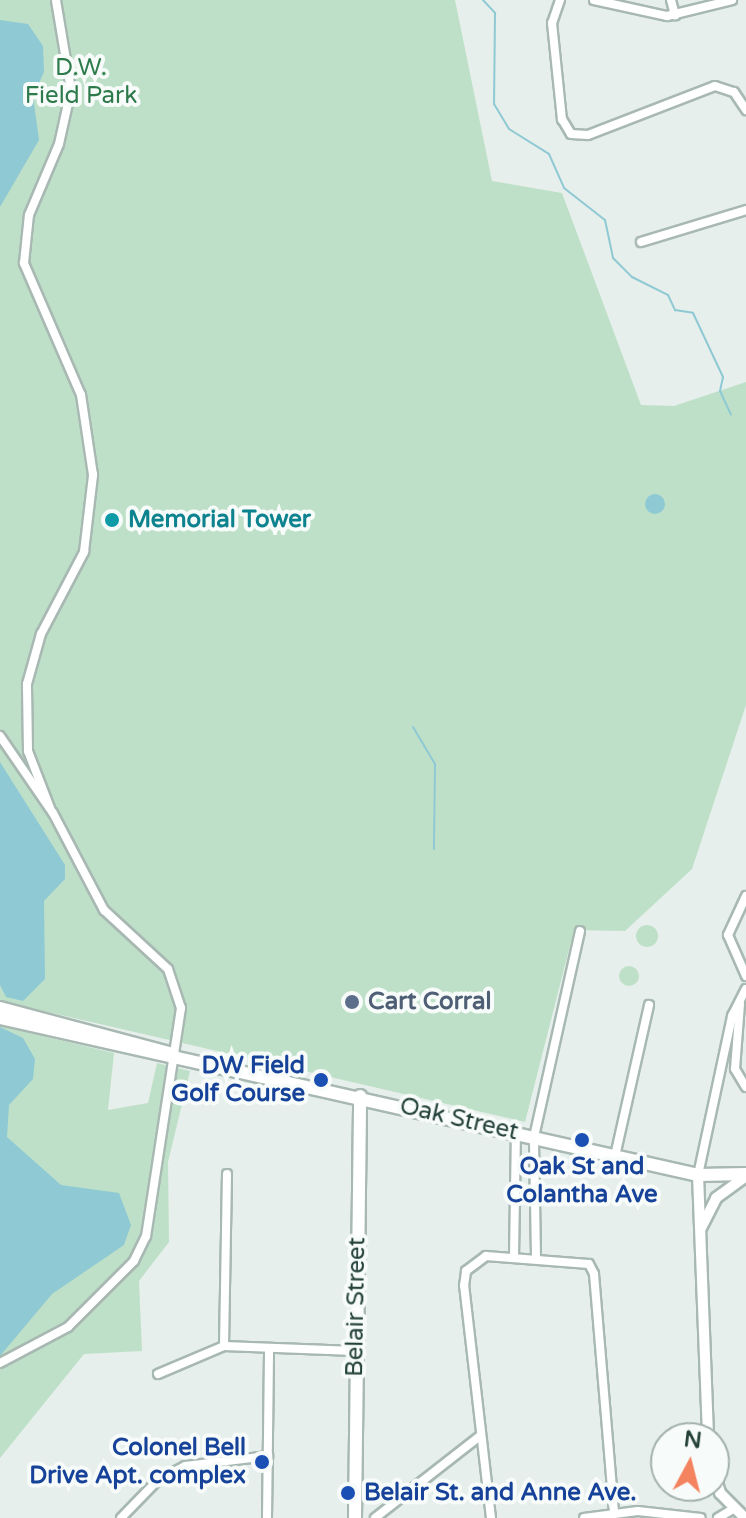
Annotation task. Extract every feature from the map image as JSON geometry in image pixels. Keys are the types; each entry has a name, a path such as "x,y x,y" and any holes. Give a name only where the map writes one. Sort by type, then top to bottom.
{"main road":[{"name":"Oak Street","path":"4,1014 698,1175 746,1175"},
{"name":"Belair Street","path":"355,1518 360,1096"}],"street":[{"path":"0,1363 68,1327 134,1261 146,1236 181,1008 173,976 104,910 50,808 28,751 27,684 41,634 84,552 93,475 81,395 24,263 29,215 69,100 70,52 56,0"},
{"path":"560,0 552,23 562,119 571,134 588,135 715,86 734,92 746,110"},
{"path":"594,0 675,15 732,0"},
{"path":"671,0 675,15"},
{"path":"641,242 746,210"},
{"path":"0,736 50,808"},
{"path":"746,896 728,935 746,976"},
{"path":"536,1257 534,1137 580,931"},
{"path":"707,1422 698,1175 728,1036 746,989"},
{"path":"740,1004 735,1069 746,1087"},
{"path":"615,1156 649,1005"},
{"path":"514,1257 516,1133"},
{"path":"224,1346 227,1174"},
{"path":"699,1237 716,1198 746,1175"},
{"path":"491,1518 480,1436 466,1271 486,1256 536,1257 589,1264 594,1274 614,1513"},
{"path":"158,1374 224,1346 355,1351"},
{"path":"267,1518 269,1349"},
{"path":"375,1518 480,1436"},
{"path":"121,1518 158,1480 185,1466 268,1456"},
{"path":"729,1502 745,1518"},
{"path":"718,1518 733,1509"},
{"path":"584,1518 614,1513 701,1518"}],"green space":[{"name":"D.W. Field Park","path":"0,0 455,0 492,181 562,193 641,405 674,406 746,382 746,705 692,869 625,931 574,930 525,1122 0,1001"},
{"path":"647,925 655,928 658,936 655,944 647,947 639,944 636,936 639,928"},
{"path":"625,966 633,966 639,976 633,986 625,986 619,980 619,972"},
{"path":"0,1026 114,1053 108,1110 148,1103 157,1063 190,1071 168,1162 169,1242 139,1281 142,1351 84,1354 0,1458"}],"water":[{"path":"0,20 28,24 43,46 44,72 33,96 39,140 0,207"},
{"path":"655,494 662,497 665,504 662,511 655,514 648,511 645,504 648,497"},
{"path":"0,762 65,865 65,879 44,901 45,979 23,1001 6,997 0,985"},
{"path":"0,1027 23,1038 35,1059 33,1079 9,1105 7,1137 61,1185 119,1193 131,1225 124,1245 52,1294 0,1356"}],"waterway":[{"path":"483,0 495,13 494,104 509,129 549,154 564,188 605,220 613,258 632,277 668,295 675,310 693,313 723,377 720,391 731,415"},
{"path":"413,727 435,764 434,849"}],"place":[{"name":"Memorial Tower","path":"112,520"},
{"name":"Cart Corral","path":"352,1002"},
{"name":"DW Field Golf Course","path":"321,1080"},
{"name":"Oak St and Colantha Ave","path":"582,1140"},
{"name":"Colonel Bell Drive Apt. complex","path":"262,1462"},
{"name":"Belair St. and Anne Ave.","path":"348,1493"}]}
